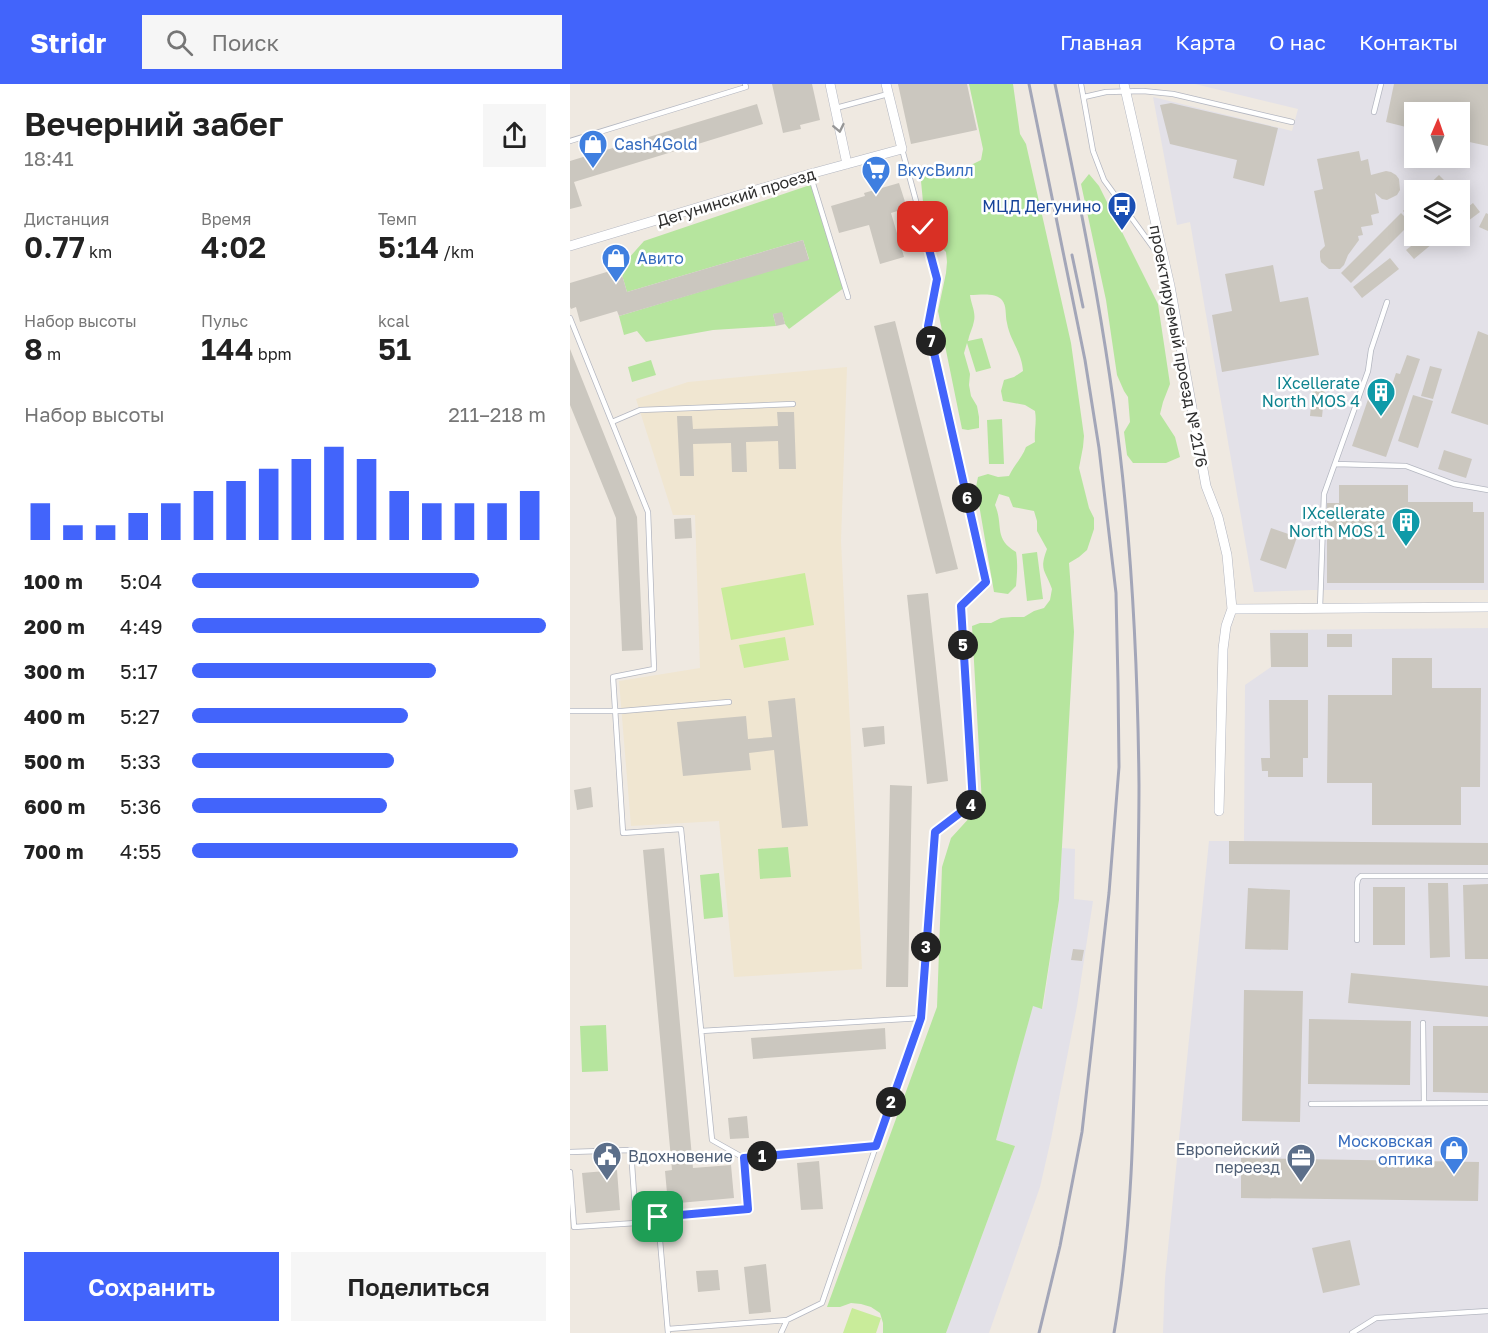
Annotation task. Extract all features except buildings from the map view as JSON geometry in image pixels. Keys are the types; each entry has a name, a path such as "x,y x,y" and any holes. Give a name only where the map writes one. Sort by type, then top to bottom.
{"street":[{"path":"830,84 846,164"},
{"name":"проектируемый проезд № 2176","path":"1124,88 1173,300 1206,486 1218,518 1227,555 1232,609 1226,626 1223,649 1219,811"},
{"path":"887,89 902,149"},
{"name":"Дегунинский проезд","path":"570,246 810,174 902,149"},
{"path":"1232,609 1488,607"}],"lane":[{"path":"570,141 746,87 745,84"},
{"path":"1081,84 1093,151 1104,180 1164,262"},
{"path":"1374,112 1381,84"},
{"path":"1084,97 1124,88 1173,94 1292,122"},
{"path":"834,108 887,89"},
{"path":"658,1217 668,1331 787,1320 822,1303 921,1018 935,832 973,803 961,606 986,582 928,326 937,279 902,149"},
{"path":"810,174 848,297"},
{"path":"1320,608 1324,494 1368,371 1371,350 1387,302"},
{"path":"570,318 648,512 654,669 612,677 623,833 681,829 712,1140 744,1158 876,1146"},
{"path":"612,422 639,411 793,404"},
{"path":"1336,464 1406,466 1454,484 1488,490"},
{"path":"570,711 615,711 729,702"},
{"path":"1357,940 1357,884 1361,876 1488,876"},
{"path":"701,1031 921,1018"},
{"path":"1423,1023 1424,1103"},
{"path":"1311,1104 1488,1103"},
{"path":"570,1152 631,1150 636,1223"},
{"path":"570,1172 574,1227 636,1223 658,1217 748,1209 744,1158"},
{"path":"1352,1333 1376,1318 1488,1311"},
{"path":"781,1333 787,1320"}],"shaded area":[{"path":"1195,84 1488,84 1488,590 1254,592 1190,222 1177,225 1153,97 1292,131 1298,109"},
{"path":"847,367 841,541 862,969 734,977 719,821 631,826 619,681 700,668 695,515 673,515 636,399 688,382"},
{"path":"1488,628 1488,1333 1163,1333 1165,1278 1209,841 1244,841 1245,685 1271,667 1270,630"},
{"path":"1062,848 1075,849 1074,899 1093,901 1077,1006 1040,1187 989,1333 946,1333 1015,1146 996,1140 1033,1005 1043,1008 1059,900"}],"green space":[{"path":"969,84 1013,84 1020,134 1026,144 1071,343 1084,436 1079,468 1089,508 1094,518 1094,529 1087,550 1069,563 1074,632 1059,900 1042,1009 1033,1006 996,1140 1015,1146 946,1333 883,1333 880,1313 871,1307 851,1303 840,1307 827,1307 937,1007 942,867 951,838 982,804 972,626 991,623 1001,618 1024,617 1044,608 1050,600 1052,589 1043,566 1047,549 1037,531 1034,511 1013,507 1009,497 999,494 995,505 1000,531 1004,542 1016,552 1017,574 1016,586 1008,594 994,592 976,487 978,477 988,474 998,477 1009,476 1026,447 1035,442 1035,411 1025,405 1003,401 1001,391 1004,380 1023,371 1006,320 1004,302 999,297 991,295 970,295 974,318 968,341 982,338 991,368 976,372 967,343 964,353 970,374 969,385 979,417 979,428 968,430 962,429 938,311 946,273 946,252 938,244 923,202 921,181 928,172 950,166 971,165 981,160 983,149"},
{"path":"1089,174 1099,186 1158,304 1170,384 1160,414 1175,437 1180,457 1166,463 1133,463 1127,455 1124,432 1130,422 1128,397 1117,375 1106,300 1081,184"},
{"path":"813,184 845,287 789,329 782,313 773,314 776,326 713,330 646,342 637,331 624,335 619,316 809,259 803,240 627,292 620,268 644,241"},
{"path":"651,360 656,375 632,382 628,367"},
{"path":"1002,419 1004,464 989,464 987,420"},
{"path":"1037,552 1043,599 1027,601 1022,554"},
{"path":"805,573 814,625 731,640 721,588"},
{"path":"785,637 789,660 744,668 739,645"},
{"path":"788,847 791,877 760,879 758,849"},
{"path":"719,873 723,917 704,919 700,875"},
{"path":"606,1025 608,1071 582,1072 580,1026"},
{"path":"852,1308 881,1318 876,1333 843,1333"}],"railway":[{"path":"1029,84 1085,360 1099,448 1116,593 1119,767 1109,893 1082,1132 1060,1246 1039,1333"},
{"path":"1055,84 1086,240 1113,396 1125,501 1135,643 1139,785 1134,1105 1130,1197 1114,1333"},
{"path":"1072,255 1083,307"}],"place":[{"name":"Cash4Gold","path":"593,170"},
{"name":"ВкусВилл","path":"876,196"},
{"name":"МЦД Дегунино","path":"1122,232"},
{"name":"Авито","path":"616,284"},
{"name":"IXcellerate North MOS 4","path":"1381,418"},
{"name":"IXcellerate North MOS 1","path":"1406,548"},
{"name":"Московская оптика","path":"1454,1176"},
{"name":"Вдохновение","path":"607,1182"},
{"name":"Европейский переезд","path":"1301,1184"}],"route":[{"path":"658,1217 748,1209 744,1158 876,1146 921,1018 935,832 973,803 961,606 986,582 928,326 937,279 923,227"}]}
